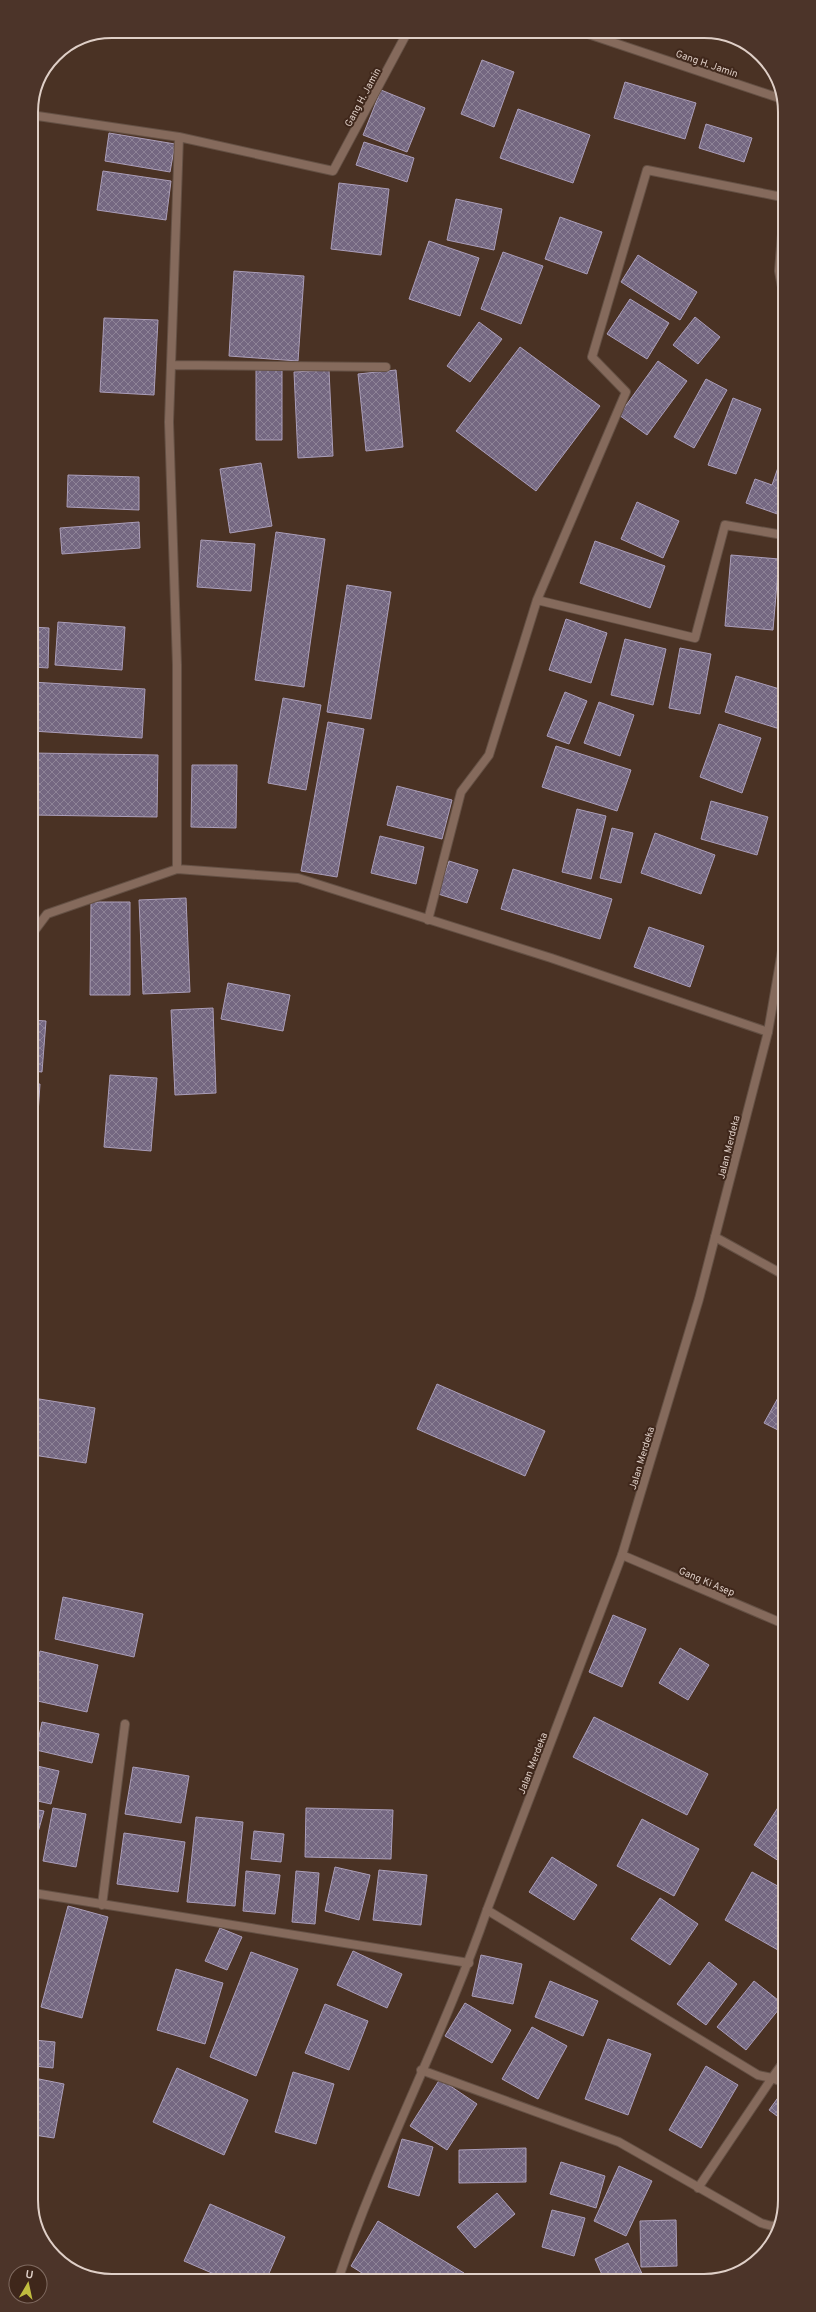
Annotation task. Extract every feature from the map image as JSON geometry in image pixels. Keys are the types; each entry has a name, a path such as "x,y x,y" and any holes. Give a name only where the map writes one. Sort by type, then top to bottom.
{"street":[{"name":"Gang H. Jamin","path":"179,137 333,171 404,38"},
{"name":"Gang H. Jamin","path":"600,38 776,97"},
{"path":"38,116 179,137 169,422 177,665 177,869"},
{"path":"428,920 461,792 489,755 538,600 626,392 592,357 647,170 778,196"},
{"path":"171,365 386,367"},
{"path":"538,600 695,638 725,525 778,535"},
{"path":"38,926 47,914 177,869 298,878 551,958 768,1032"},
{"name":"Jalan Merdeka","path":"340,2274 351,2239 421,2070 469,1963 487,1910 622,1555 699,1299 768,1032 778,987"},
{"path":"715,1237 778,1272"},
{"name":"Gang Ki Asep","path":"622,1555 778,1621"},
{"path":"102,1905 124,1724"},
{"path":"38,1894 469,1963"},
{"path":"487,1910 758,2075 778,2080"},
{"path":"421,2070 619,2142 761,2223 773,2226"},
{"path":"698,2188 778,2070"}],"building":[{"path":"482,60 514,72 494,127 461,114"},
{"path":"625,82 696,103 685,139 614,118"},
{"path":"381,90 425,108 407,152 363,135"},
{"path":"518,109 590,135 573,183 500,158"},
{"path":"706,124 752,138 744,162 699,148"},
{"path":"109,133 175,144 170,172 105,161"},
{"path":"364,142 414,158 407,182 356,165"},
{"path":"103,171 171,181 166,220 97,210"},
{"path":"339,183 389,189 381,255 331,249"},
{"path":"456,199 502,209 494,250 447,240"},
{"path":"560,217 602,232 587,274 545,259"},
{"path":"429,241 479,258 460,316 409,299"},
{"path":"503,252 543,266 521,324 481,309"},
{"path":"638,255 697,292 680,320 621,282"},
{"path":"234,271 304,276 298,361 229,356"},
{"path":"630,299 669,323 647,359 607,334"},
{"path":"695,317 720,337 698,364 673,345"},
{"path":"104,318 158,320 154,395 100,392"},
{"path":"479,322 502,339 470,382 447,366"},
{"path":"520,347 600,406 536,491 456,431"},
{"path":"658,361 687,381 647,435 619,415"},
{"path":"256,370 282,370 282,440 256,440"},
{"path":"329,370 333,456 298,458 294,372"},
{"path":"396,370 403,447 366,451 358,374"},
{"path":"706,379 727,390 694,448 674,437"},
{"path":"733,398 761,409 736,474 708,465"},
{"path":"261,463 272,526 230,533 220,469"},
{"path":"778,468 778,514 746,503 755,479 772,485"},
{"path":"68,475 139,477 139,510 67,507"},
{"path":"637,502 679,521 663,558 621,539"},
{"path":"139,522 140,548 62,554 60,528"},
{"path":"276,532 325,539 304,687 255,680"},
{"path":"201,540 255,544 251,591 197,587"},
{"path":"595,541 665,566 650,608 580,583"},
{"path":"731,555 778,559 773,630 725,626"},
{"path":"347,585 391,592 371,719 327,712"},
{"path":"566,619 607,633 591,683 549,670"},
{"path":"58,622 125,627 122,670 55,665"},
{"path":"38,627 49,628 48,668 38,667"},
{"path":"625,639 666,649 653,705 611,695"},
{"path":"680,648 711,654 700,714 669,708"},
{"path":"736,676 778,689 778,728 725,712"},
{"path":"38,682 145,689 142,738 38,731"},
{"path":"565,692 587,701 569,744 547,736"},
{"path":"283,698 321,705 306,790 268,783"},
{"path":"599,702 634,715 620,756 584,743"},
{"path":"328,722 364,729 337,877 301,871"},
{"path":"719,724 761,738 742,793 700,777"},
{"path":"556,746 631,770 617,811 542,787"},
{"path":"38,753 158,755 157,817 38,815"},
{"path":"192,765 237,765 236,828 191,827"},
{"path":"397,786 452,800 442,839 387,825"},
{"path":"711,801 768,817 757,855 701,839"},
{"path":"577,809 606,816 591,879 562,872"},
{"path":"612,828 633,833 621,883 600,878"},
{"path":"655,833 715,855 701,894 641,873"},
{"path":"380,836 424,847 416,884 371,873"},
{"path":"449,861 478,870 467,903 438,894"},
{"path":"513,869 612,899 600,939 501,909"},
{"path":"186,898 190,992 143,994 139,900"},
{"path":"91,902 130,902 130,995 90,995"},
{"path":"649,927 704,946 690,987 634,967"},
{"path":"228,983 290,995 283,1031 221,1019"},
{"path":"213,1008 216,1093 175,1095 171,1010"},
{"path":"38,1020 46,1021 42,1072 38,1072"},
{"path":"110,1075 157,1078 151,1151 104,1147"},
{"path":"38,1084 40,1084 38,1114"},
{"path":"437,1384 545,1431 525,1476 417,1429"},
{"path":"778,1398 778,1430 764,1423"},
{"path":"38,1399 95,1408 86,1463 38,1456"},
{"path":"63,1597 143,1614 134,1657 55,1639"},
{"path":"613,1615 646,1629 622,1687 589,1672"},
{"path":"680,1648 709,1665 688,1700 659,1683"},
{"path":"40,1651 98,1665 87,1712 38,1701 38,1660"},
{"path":"594,1717 708,1774 687,1815 573,1757"},
{"path":"42,1722 99,1734 92,1763 38,1750 38,1741"},
{"path":"38,1766 59,1771 51,1804 38,1801"},
{"path":"133,1767 189,1776 181,1823 125,1814"},
{"path":"778,1807 778,1860 754,1845"},
{"path":"53,1808 86,1814 76,1867 43,1861"},
{"path":"306,1808 393,1810 391,1859 305,1857"},
{"path":"38,1810 44,1811 38,1832"},
{"path":"196,1817 243,1822 235,1906 187,1902"},
{"path":"642,1819 699,1849 674,1896 617,1866"},
{"path":"254,1831 284,1834 281,1862 251,1859"},
{"path":"124,1833 185,1842 178,1892 117,1884"},
{"path":"552,1857 597,1885 574,1920 529,1892"},
{"path":"335,1867 370,1875 359,1920 325,1911"},
{"path":"379,1870 427,1875 421,1925 373,1920"},
{"path":"246,1871 280,1875 275,1914 243,1911"},
{"path":"296,1871 319,1873 315,1924 292,1922"},
{"path":"752,1872 778,1886 778,1950 725,1920"},
{"path":"660,1898 698,1924 670,1965 631,1939"},
{"path":"68,1906 108,1917 82,2018 41,2007"},
{"path":"220,1928 242,1937 227,1970 205,1961"},
{"path":"353,1951 402,1974 387,2008 337,1985"},
{"path":"251,1952 298,1969 256,2076 210,2057"},
{"path":"481,1955 522,1964 513,2004 472,1996"},
{"path":"709,1962 737,1984 706,2025 677,2004"},
{"path":"176,1969 223,1983 205,2044 157,2030"},
{"path":"550,1981 598,2001 583,2036 535,2017"},
{"path":"754,1981 778,2000 778,2010 746,2050 717,2027"},
{"path":"465,2003 511,2030 492,2063 445,2036"},
{"path":"325,2004 368,2021 349,2070 305,2053"},
{"path":"532,2027 567,2046 538,2099 502,2079"},
{"path":"608,2039 651,2054 628,2115 585,2099"},
{"path":"38,2040 55,2042 53,2068 38,2066"},
{"path":"706,2066 738,2085 701,2148 669,2130"},
{"path":"177,2068 248,2100 224,2155 153,2122"},
{"path":"293,2072 334,2084 316,2144 275,2132"},
{"path":"38,2079 64,2084 54,2138 38,2136"},
{"path":"440,2079 477,2104 447,2150 410,2126"},
{"path":"778,2098 778,2117 769,2110"},
{"path":"402,2139 433,2147 419,2196 388,2187"},
{"path":"526,2148 526,2182 459,2183 459,2150"},
{"path":"561,2162 605,2176 596,2208 550,2194"},
{"path":"619,2166 652,2181 626,2236 594,2221"},
{"path":"497,2193 515,2214 475,2248 457,2227"},
{"path":"210,2204 285,2237 269,2274 214,2274 184,2261"},
{"path":"552,2210 585,2218 574,2256 542,2247"},
{"path":"676,2220 677,2266 641,2267 640,2221"},
{"path":"378,2221 464,2273 364,2274 351,2266"},
{"path":"628,2243 642,2274 602,2274 595,2259"}]}
